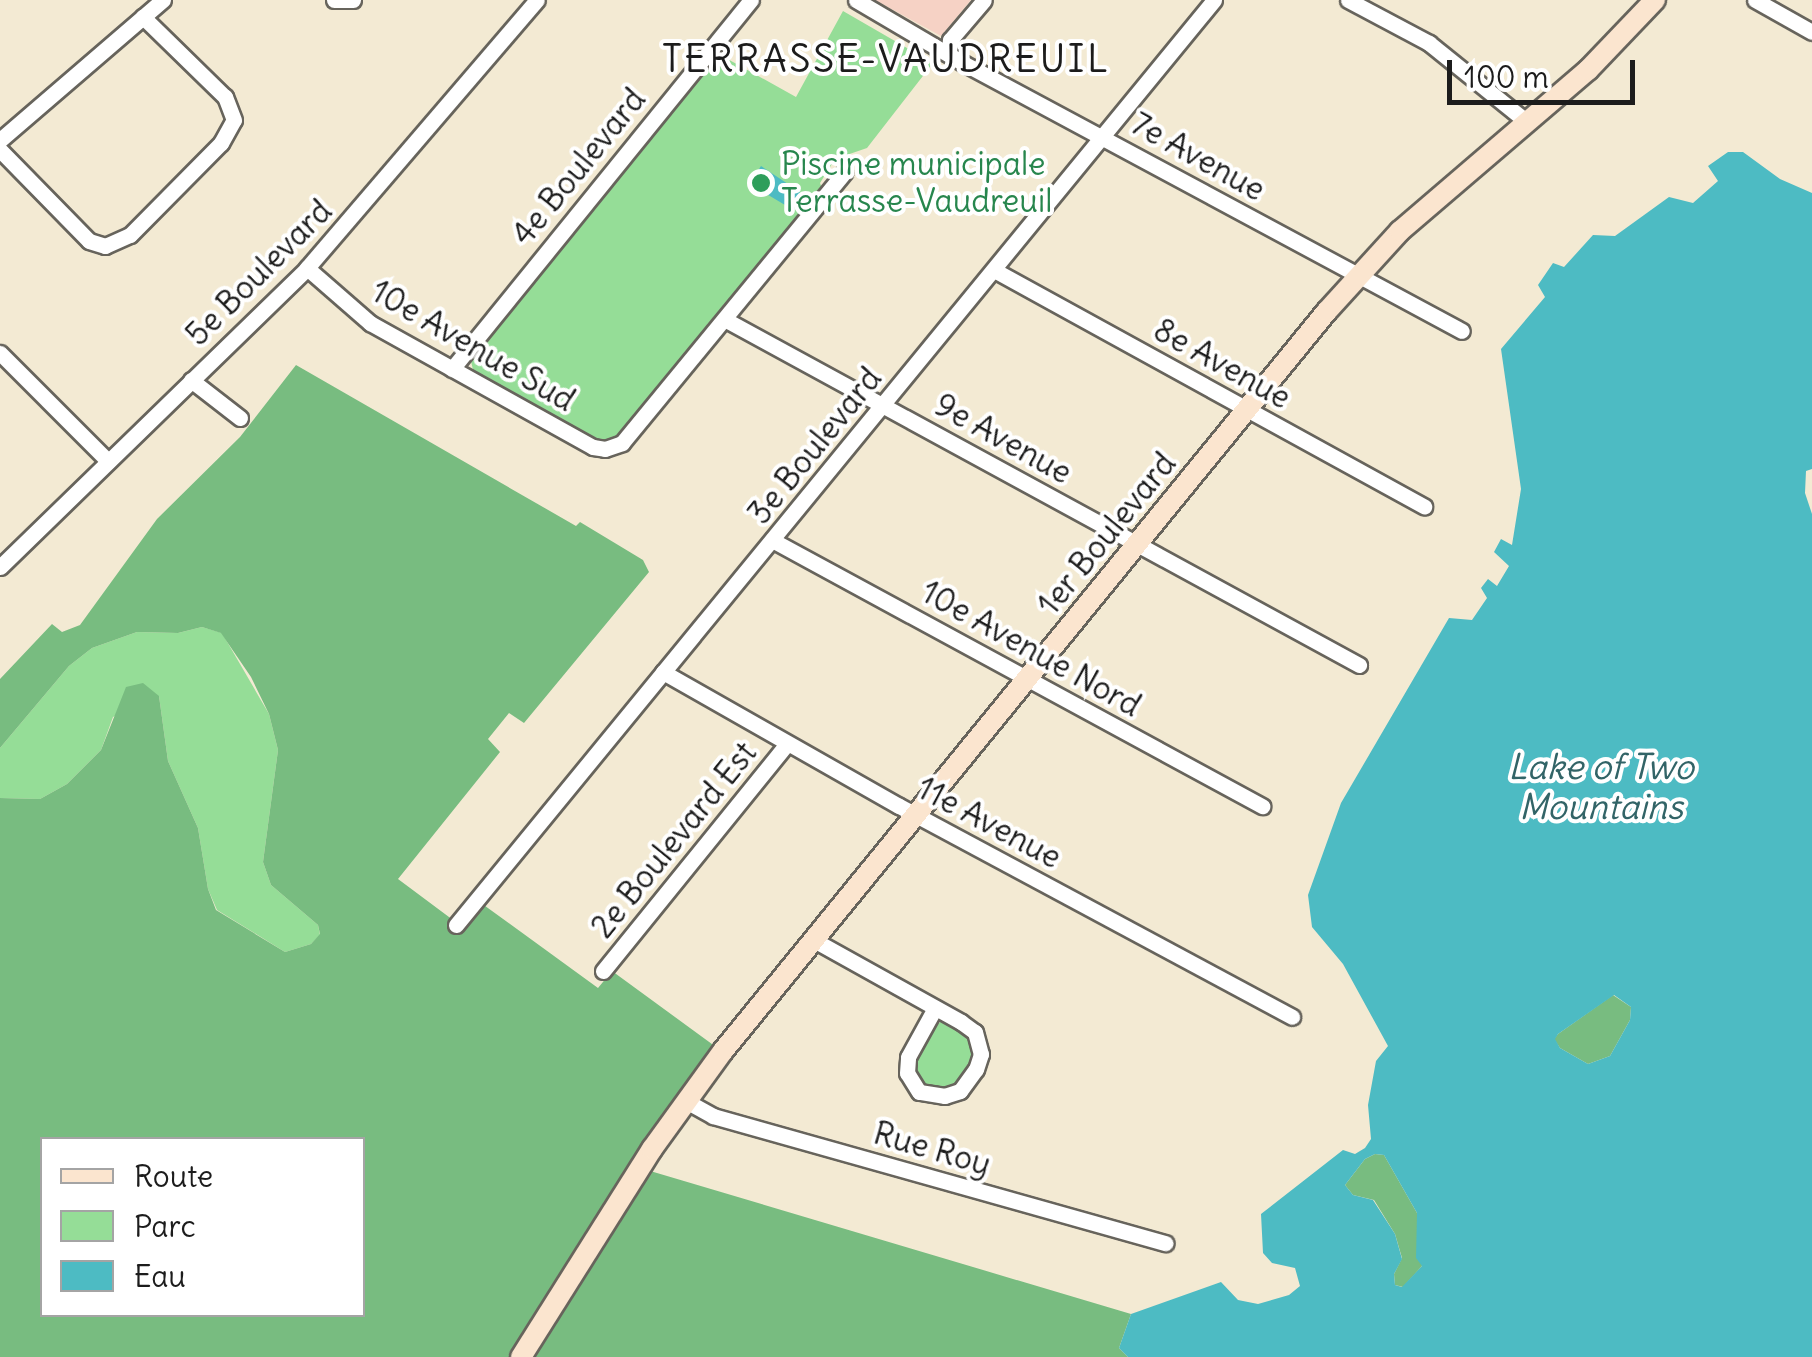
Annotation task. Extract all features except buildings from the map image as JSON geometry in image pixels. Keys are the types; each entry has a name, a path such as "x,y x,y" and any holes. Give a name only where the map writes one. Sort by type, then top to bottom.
{"street":[{"path":"0,140 163,0"},
{"path":"334,0 353,0"},
{"name":"5e Boulevard","path":"0,568 307,268 537,0"},
{"name":"4e Boulevard","path":"452,369 750,0"},
{"name":"7e Avenue","path":"856,0 1462,331"},
{"path":"948,53 950,40 984,0"},
{"name":"3e Boulevard","path":"456,925 1214,0"},
{"path":"1348,0 1428,44 1528,122"},
{"name":"1er Boulevard","path":"522,1357 686,1101 812,939 1358,274 1400,231 1609,51 1655,0"},
{"path":"1755,0 1812,32"},
{"path":"0,150 89,241 114,245 130,235 221,143 234,120 225,97 143,18"},
{"path":"726,320 844,173"},
{"name":"10e Avenue Sud","path":"307,268 362,316 593,447 606,449 622,443 726,320"},
{"name":"8e Avenue","path":"994,270 1424,506"},
{"name":"9e Avenue","path":"726,320 1359,664"},
{"path":"0,353 108,460"},
{"path":"191,380 240,418"},
{"name":"10e Avenue Nord","path":"772,540 1262,806"},
{"name":"11e Avenue","path":"662,672 787,744 1292,1017"},
{"name":"2e Boulevard Est","path":"604,971 787,744"},
{"path":"812,939 970,1027 981,1045 976,1069 966,1086 938,1096 913,1086 906,1065 935,1008"},
{"name":"Rue Roy","path":"686,1101 713,1116 1166,1242"}],"shaded area":[{"path":"875,0 971,0 941,36"}],"green space":[{"path":"843,11 933,63 867,148 835,159 820,183 822,188 630,427 614,439 592,440 474,374 470,357 715,52 796,97"},
{"path":"296,365 576,526 580,522 643,560 649,572 524,723 509,713 488,739 500,752 398,879 453,920 460,931 481,903 598,988 612,971 716,1047 630,1165 1131,1314 1119,1348 1128,1357 0,1357 0,798 40,799 67,784 101,750 126,687 143,683 159,696 168,761 198,828 208,889 216,910 285,952 311,944 320,934 318,925 271,885 263,862 278,750 269,714 251,677 221,633 202,627 178,633 137,632 92,648 69,666 0,748 0,679 52,624 62,632 80,625 157,519 240,437"},
{"path":"202,627 222,633 269,714 278,750 263,862 271,885 318,925 320,935 311,944 285,952 217,910 208,889 198,828 168,761 159,696 113,717 101,750 67,784 40,799 0,798 0,748 69,666 92,648 137,632 178,633"},
{"path":"1613,995 1631,1007 1630,1020 1610,1056 1588,1064 1560,1048 1554,1039 1558,1034"},
{"path":"943,1020 965,1030 974,1046 973,1062 959,1084 943,1090 928,1089 916,1079 913,1064 933,1028"},
{"path":"1384,1155 1417,1213 1422,1266 1403,1287 1395,1285 1394,1274 1402,1258 1395,1234 1374,1200 1353,1195 1345,1185 1365,1159"}],"water":[{"name":"Lake of Two Mountains","path":"1728,152 1743,152 1780,179 1812,193 1812,469 1806,471 1805,493 1812,514 1812,1357 1128,1357 1119,1348 1131,1314 1221,1282 1238,1300 1258,1304 1289,1295 1300,1286 1295,1268 1272,1263 1263,1253 1261,1214 1343,1150 1355,1154 1365,1148 1371,1139 1368,1105 1376,1061 1388,1046 1343,964 1312,927 1308,895 1341,803 1449,618 1472,620 1487,598 1481,588 1488,579 1497,586 1509,566 1494,552 1501,539 1512,545 1521,489 1501,349 1545,297 1538,285 1553,263 1564,267 1593,235 1615,236 1669,197 1693,203 1718,181 1708,166","holes":["1614,995 1631,1007 1630,1020 1610,1056 1588,1064 1560,1048 1555,1039 1558,1034","1384,1155 1417,1213 1416,1258 1422,1266 1402,1287 1395,1285 1394,1274 1402,1259 1395,1234 1373,1200 1353,1195 1345,1185 1365,1159"]},
{"path":"761,166 800,192 790,208 750,184"}],"place":[{"name":"Piscine municipale Terrasse-Vaudreuil","path":"761,183"}],"district":[{"name":"TERRASSE-VAUDREUIL","path":"886,59"}]}
